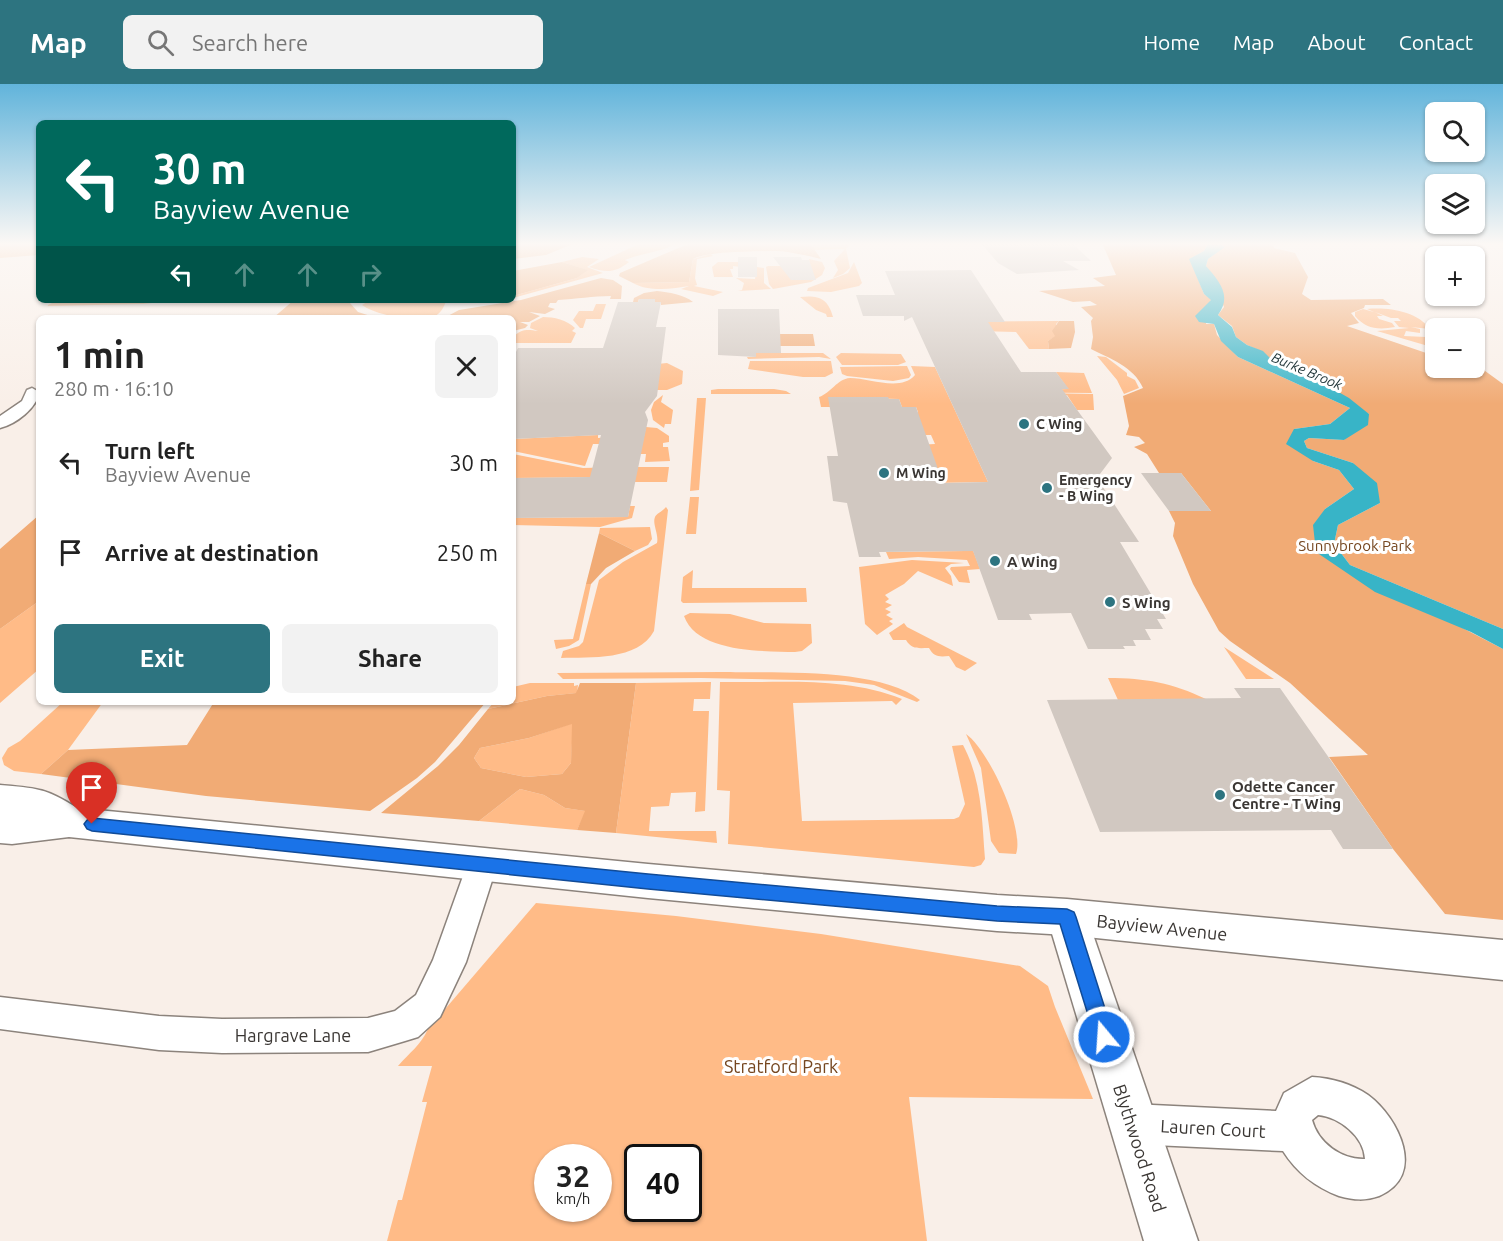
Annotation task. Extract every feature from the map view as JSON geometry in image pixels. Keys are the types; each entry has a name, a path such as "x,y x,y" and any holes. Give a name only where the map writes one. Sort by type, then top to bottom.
{"main road":[{"name":"Bayview Avenue","path":"0,799 39,803 69,822"},
{"name":"Bayview Avenue","path":"0,828 12,829 69,822 482,865 997,913 1067,917 1503,960"}],"street":[{"path":"0,409 35,391"},
{"path":"0,423 29,403 35,391"},
{"name":"Hargrave Lane","path":"0,1013 159,1033 199,1035 368,1035 388,1031 405,1025 428,1006 449,962 482,865"},
{"name":"Blythwood Road","path":"1067,917 1171,1241"},
{"name":"Lauren Court","path":"1132,1124 1295,1132"}],"green space":[{"path":"532,297 588,297 550,303 548,307 555,309 545,314 529,312 540,316 529,322 520,322 528,325 516,330 516,315 450,315 459,310 516,303 516,301"},
{"path":"683,297 693,302 661,305 661,302 650,302 655,299 639,299 638,302 633,302 634,298"},
{"path":"800,297 821,299 828,306 833,317 827,317 826,314 816,310"},
{"name":"Sunnybrook Park","path":"1058,297 1208,297 1211,299 1206,324 1214,324 1217,335 1238,357 1350,408 1330,424 1294,429 1313,461 1339,470 1354,489 1325,509 1316,552 1503,649 1503,920 1445,914 1393,849 1329,757 1368,755 1290,683 1219,631 1193,584 1173,536 1175,523 1169,511 1211,511 1181,473 1159,473 1147,454 1134,447 1145,443 1139,437 1126,435 1129,426 1123,396 1143,388 1134,374 1091,349 1093,337 1091,321 1093,318 1081,307 1097,305 1090,301 1073,302"},
{"path":"1220,297 1306,297 1311,300 1383,299 1391,305 1365,305 1364,308 1351,313 1359,323 1347,326 1425,353 1425,378 1485,378 1485,371 1503,384 1503,629 1350,565 1334,544 1338,525 1380,503 1353,463 1307,448 1304,441 1309,438 1344,440 1369,414 1278,366 1263,352 1236,337 1232,326 1218,315 1224,307"},
{"path":"52,303 152,303 143,304 46,306"},
{"path":"290,303 350,303 358,312 368,315 276,315"},
{"path":"365,303 445,303 437,315 387,315 362,305"},
{"path":"596,304 606,304 601,319 586,319 583,328 580,328 573,320 579,311 593,311"},
{"path":"1363,309 1374,312 1367,309 1384,309 1410,314 1424,323 1425,328 1411,327 1420,329 1420,333 1406,331 1404,336 1425,337 1425,345 1377,331 1409,328 1399,327 1394,321 1401,321 1398,318 1375,312 1383,316 1377,316 1379,319 1392,323 1395,327 1378,328 1368,326 1359,320 1355,312"},
{"path":"543,317 552,318 568,323 575,328 572,331 576,333 571,343 516,343 516,334 519,332 538,331 530,328 531,323"},
{"path":"1059,321 1056,324 1056,336 1048,341 1049,349 1029,349 1016,332 977,331 936,322"},
{"path":"1059,321 1074,321 1075,332 1071,348 1049,349 1048,341 1055,336 1052,331"},
{"path":"757,334 813,334 815,346 757,346"},
{"path":"756,353 823,353 831,359 819,357 748,359 747,357 756,357"},
{"path":"841,353 901,354 906,362 898,365 842,365 836,357"},
{"path":"1097,356 1106,357 1127,373 1127,376 1135,380 1139,388 1124,394 1117,380"},
{"path":"750,361 831,361 833,373 825,377 803,377 748,369"},
{"path":"667,363 683,371 682,384 667,390 656,390 657,364"},
{"path":"907,366 911,375 909,378 893,381 847,376 842,374 840,367"},
{"path":"911,366 935,367 988,482 930,483 916,445 935,444 931,435 912,435 918,412 916,407 902,407 899,399 829,397 830,407 821,407 819,397 845,379 902,383 915,375"},
{"path":"1056,372 1084,373 1092,393 979,392 1068,389"},
{"path":"718,389 774,389 791,394 711,394 711,390"},
{"path":"1037,393 1093,394 1094,410 1077,410 1067,395 1038,395"},
{"path":"663,395 661,402 673,410 671,424 665,424 664,428 653,420 651,410 654,402"},
{"path":"697,398 706,398 699,490 690,491"},
{"path":"646,427 657,428 669,436 669,442 663,443 663,447 668,447 670,461 645,462 646,454 640,454"},
{"path":"598,435 598,438 610,437 607,444 593,444 585,466 516,452 516,439"},
{"path":"516,455 583,468 621,467 618,477 516,478"},
{"path":"629,467 669,467 667,482 635,482"},
{"path":"690,497 699,497 696,534 686,534"},
{"path":"630,506 635,506 632,518 600,527 516,525 516,518 628,517"},
{"path":"666,507 668,510 654,631 647,641 625,652 599,657 561,658 563,651 579,646 583,642 599,580 623,562 657,543 654,520"},
{"path":"36,518 36,603 0,629 0,549"},
{"path":"650,527 652,539 648,545 635,551 599,533 600,528"},
{"path":"599,533 635,551 606,568 591,584 586,584"},
{"path":"971,545 980,569 967,570 970,583 959,582 950,569 951,567 970,566 967,560 918,557 889,559 886,552 964,551"},
{"path":"912,560 964,563 951,564 945,568 951,576 953,586 918,571 904,584 885,595 889,599 885,602 892,605 885,609 891,612 886,615 893,619 889,621 893,624 877,635 865,624 859,567"},
{"path":"693,570 692,588 806,588 807,602 683,603 681,601 683,577"},
{"path":"586,584 591,584 579,640 569,646 556,649 554,640 573,639"},
{"path":"36,603 36,672 0,703 0,629"},
{"path":"690,613 730,614 764,623 811,624 812,643 802,651 795,652 732,648 702,637 691,628 684,616"},
{"path":"904,623 907,627 977,663 965,671 956,667 949,656 937,656 929,648 913,647 906,640 893,640 889,633"},
{"path":"1224,647 1274,679 1246,679"},
{"path":"557,673 825,674 853,677 902,689 920,700 917,702 874,685 845,681 701,678 563,679"},
{"path":"1108,678 1158,682 1206,699 1118,700"},
{"path":"711,682 710,699 694,699 693,711 709,711 705,811 695,812 696,792 671,793 669,806 651,807 649,831 716,831 717,843 616,833 636,683"},
{"path":"720,682 835,684 858,687 902,699 896,705 892,701 793,703 802,821 954,819 959,817 965,804 952,746 963,745 978,786 985,859 981,865 974,867 728,844 730,791 717,790"},
{"path":"530,683 574,683 574,686 578,685 577,693 547,696 516,703 516,686"},
{"path":"580,683 636,683 616,833 577,830 585,811 565,808 544,795 520,789 479,821 381,813 438,766 459,745 488,709 516,705 516,703 576,693","holes":["572,724 571,763 562,774 526,777 481,768 474,758 480,748 529,738"]},
{"path":"60,705 101,705 68,750 41,774 14,771 4,765 2,758 8,748 20,741"},
{"path":"212,705 483,705 435,762 417,778 370,811 206,796 41,774 68,750 187,745"},
{"path":"491,705 506,705 488,709"},
{"path":"573,723 571,763 562,774 526,777 481,768 474,758 480,748 529,738"},
{"path":"966,734 985,756 1003,791 1015,827 1016,854 999,853 991,841 981,768"},
{"path":"520,789 544,795 565,808 586,811 577,830 479,821"},
{"name":"Stratford Park","path":"536,903 676,916 821,934 1020,966 1048,986 1093,1099 909,1097 927,1241 387,1241 398,1200 402,1200 427,1102 422,1102 432,1066 398,1066"}],"water":[{"path":"1207,297 1224,297 1218,315 1232,327 1236,337 1247,345 1263,351 1278,366 1328,386 1349,398 1369,414 1368,425 1344,440 1309,438 1304,441 1307,448 1353,463 1377,483 1380,503 1338,525 1334,544 1350,565 1503,629 1503,649 1471,632 1375,592 1316,552 1313,525 1325,509 1354,489 1339,470 1313,461 1286,444 1294,429 1330,424 1350,408 1238,357 1221,341 1214,324 1199,322 1195,316 1211,300"}],"building":[{"path":"857,297 989,297 1005,322 988,322 1021,372 1056,372 1069,389 1062,389 1112,458 1097,478 1139,542 1120,542 1166,619 1157,619 1163,629 1145,629 1151,640 1133,640 1136,646 1123,646 1125,649 1088,649 1071,613 1029,614 1032,620 998,620 973,551 879,552 881,557 859,557 847,503 833,501 827,456 838,456 828,397 888,397 899,399 902,407 916,407 943,483 988,482 912,317 904,321 904,316 863,316"},
{"path":"639,299 655,299 655,302 661,302 656,327 666,327 657,396 645,412 648,420 628,517 516,518 516,478 590,477 601,435 516,439 516,352 518,348 603,348 618,302 638,302"},
{"path":"718,309 779,309 781,353 756,353 756,357 718,355"},
{"path":"1141,473 1181,473 1211,511 1169,511"},
{"name":"Odette Cancer Centre - T Wing","path":"1234,688 1280,688 1393,849 1343,849 1331,830 1100,832 1047,700 1241,698"}],"place":[{"name":"C Wing","path":"1024,424"},
{"name":"M Wing","path":"884,473"},
{"name":"Emergency - B Wing","path":"1047,488"},
{"name":"A Wing","path":"995,561"},
{"name":"S Wing","path":"1110,602"},
{"name":"Odette Cancer Centre - T Wing","path":"1220,795"}],"route":[{"path":"92,824 648,882 997,913 1067,917 1104,1037"}],"water label":[{"name":"Burke Brook","path":"1307,371"}]}
